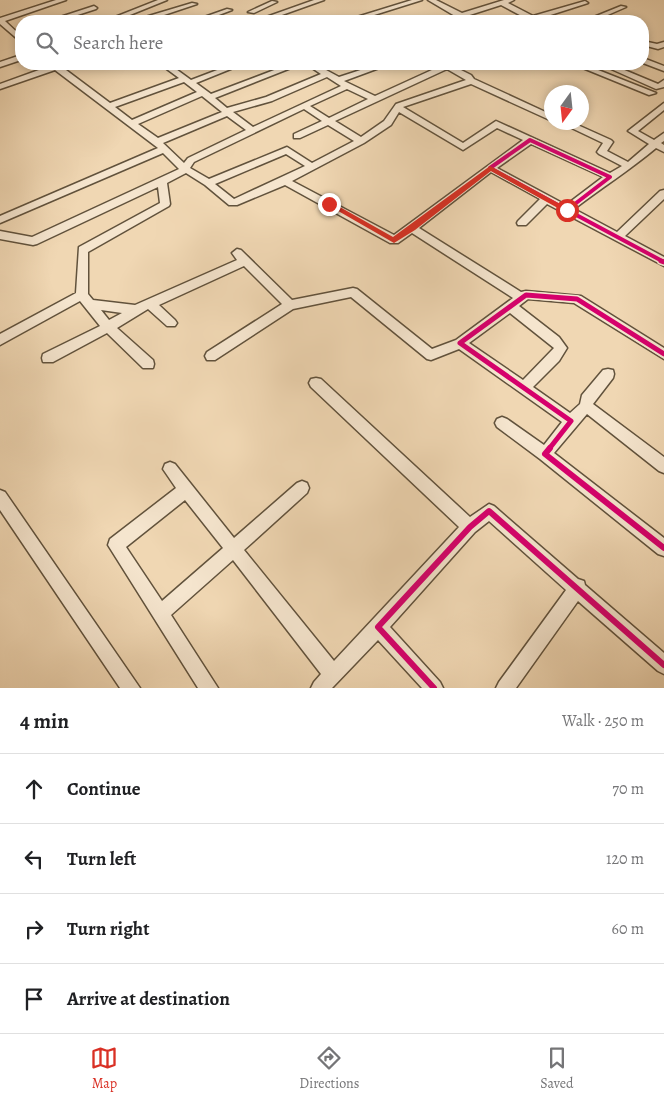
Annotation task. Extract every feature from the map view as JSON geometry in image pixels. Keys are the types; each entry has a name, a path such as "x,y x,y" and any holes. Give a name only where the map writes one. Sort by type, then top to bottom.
{"street":[{"path":"16,15 63,0"},
{"path":"125,15 164,0"},
{"path":"277,15 321,0"},
{"path":"368,15 419,0"},
{"path":"431,0 459,15"},
{"path":"464,15 511,0"},
{"path":"252,12 275,1"},
{"path":"502,3 525,15"},
{"path":"155,15 194,4"},
{"path":"557,15 593,7 623,7"},
{"path":"71,15 94,8"},
{"path":"214,15 229,10"},
{"path":"4,27 0,20 15,15"},
{"path":"649,45 658,47 664,44"},
{"path":"0,65 15,60"},
{"path":"649,63 664,69"},
{"path":"0,87 42,70"},
{"path":"62,70 161,146 184,168 208,183 233,203 285,181 361,141 388,122 399,106 471,81"},
{"path":"172,70 207,95 226,113 251,130"},
{"path":"109,106 221,70"},
{"path":"132,123 280,70"},
{"path":"321,70 347,86 374,99"},
{"path":"338,80 368,70"},
{"path":"297,136 438,70"},
{"path":"457,70 471,81 544,114"},
{"path":"598,70 658,87"},
{"path":"618,70 658,87 664,106 632,131 659,147"},
{"path":"0,220 161,146 226,113 232,108 270,99 328,74"},
{"path":"0,235 33,241 181,173 191,160 347,86"},
{"path":"304,106 361,141"},
{"path":"398,108 463,147 496,124 610,177"},
{"path":"581,130 608,142 602,152 629,166"},
{"path":"567,210 610,177 659,147 664,136"},
{"path":"285,181 394,240 530,140"},
{"path":"208,183 287,150 311,166"},
{"path":"490,168 545,200 618,236 664,262"},
{"path":"148,364 108,327 86,299 83,250 166,204 162,181"},
{"path":"618,236 664,193"},
{"path":"522,223 545,200"},
{"path":"654,201 664,207"},
{"path":"412,228 516,302 561,348 555,357 524,388"},
{"path":"48,358 108,327 136,310 241,257 290,305"},
{"path":"210,356 290,305 353,292 431,355 460,343 526,295 577,299 661,348"},
{"path":"0,340 86,299 136,310"},
{"path":"150,304 171,323"},
{"path":"460,343 571,421"},
{"path":"545,454 571,421 586,406 587,399 608,374"},
{"path":"316,383 470,527"},
{"path":"586,406 664,466"},
{"path":"502,423 545,454 664,548"},
{"path":"170,469 333,674"},
{"path":"160,614 302,488"},
{"path":"187,489 116,545 209,688"},
{"path":"0,497 131,688"},
{"path":"320,688 470,527 489,510 664,665"},
{"path":"505,688 578,587"},
{"path":"378,627 434,688"}],"cycle path":[{"path":"567,210 610,177 530,140 490,168 555,204 664,262"},
{"path":"664,354 577,299 526,295 460,343 571,421 545,454 664,548"},
{"path":"434,688 378,627 470,527 489,511 664,665"}],"route":[{"path":"329,204 394,240 490,168 545,200 567,210"}]}
